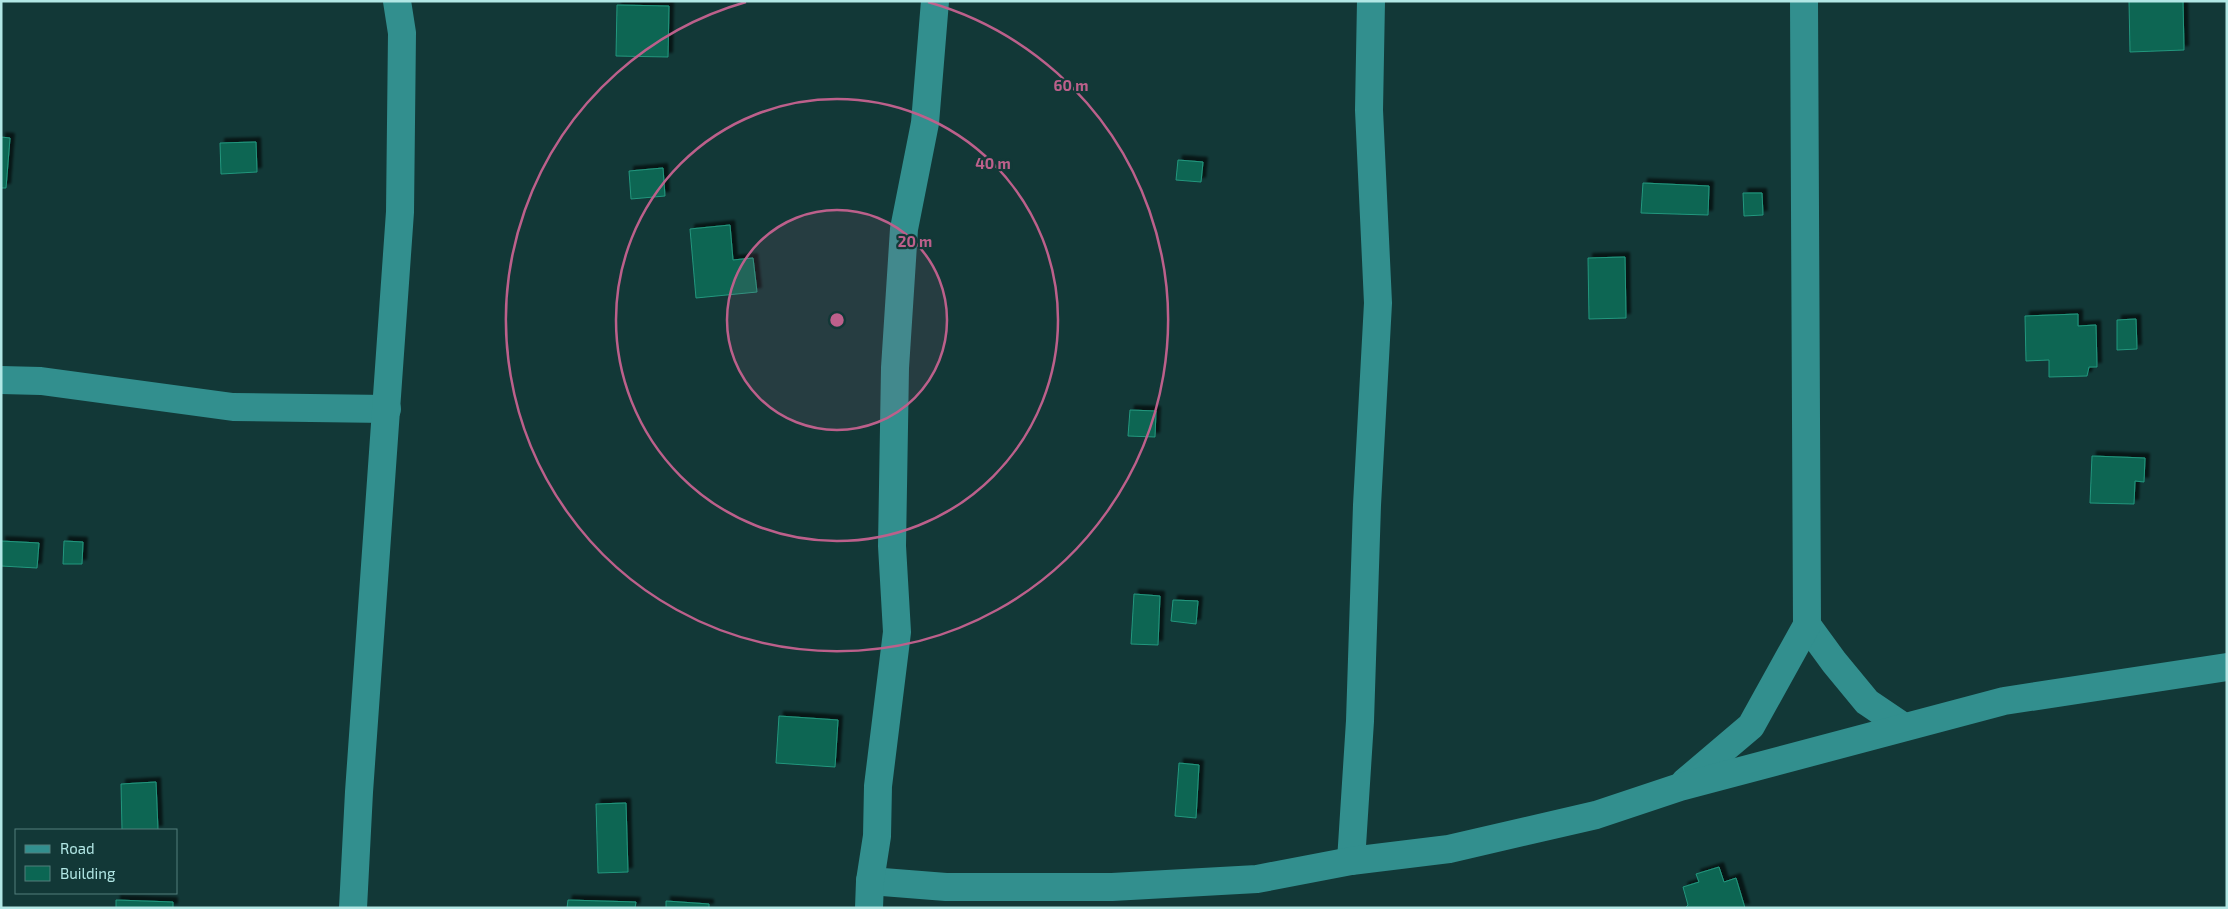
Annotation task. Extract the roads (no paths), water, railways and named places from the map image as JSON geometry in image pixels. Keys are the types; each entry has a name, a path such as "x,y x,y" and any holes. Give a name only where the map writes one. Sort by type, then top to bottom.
{"street":[{"path":"353,908 374,569 400,212 402,33 397,1"},
{"path":"869,908 870,881 877,836 878,786 897,632 892,546 893,457 895,368 904,239 925,123 935,1"},
{"path":"1351,860 1360,721 1367,505 1378,303 1369,110 1371,1"},
{"path":"1680,786 1750,726 1808,625 1804,1"},
{"path":"1,380 41,381 233,407 387,409"},
{"path":"1808,625 1834,662 1867,702 1904,727"},
{"path":"870,881 946,887 1112,887 1257,878 1351,860 1449,848 1596,815 1680,786 2004,701 2227,667"}]}
